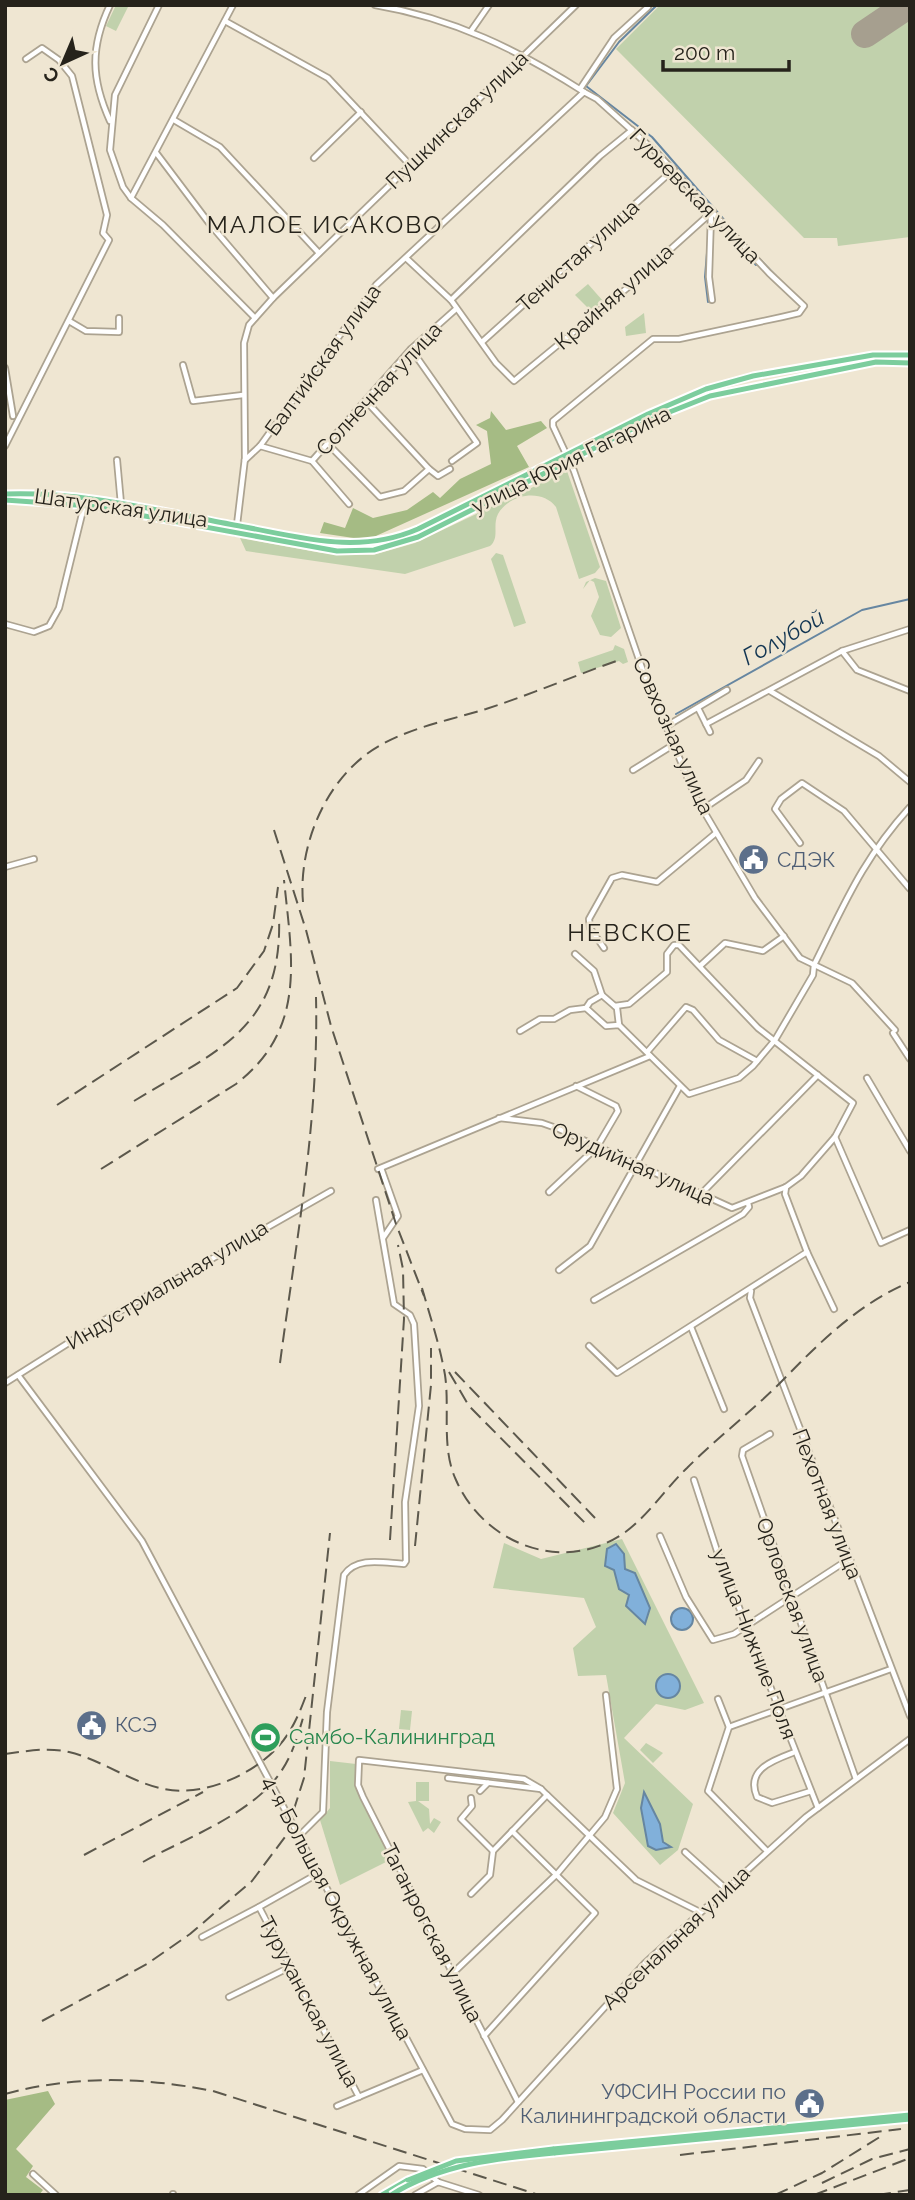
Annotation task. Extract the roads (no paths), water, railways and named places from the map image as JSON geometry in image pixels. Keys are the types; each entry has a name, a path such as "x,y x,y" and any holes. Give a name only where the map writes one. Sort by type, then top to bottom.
{"main road":[{"name":"улица Юрия Гагарина","path":"236,533 337,551 383,548 418,537 668,404 728,382 873,355 910,355"},
{"name":"улица Юрия Гагарина","path":"237,525 328,543 379,542 424,526 567,457 710,396 876,362 910,363"},
{"name":"Шатурская улица","path":"5,494 77,497 237,525"},
{"path":"77,497 84,506 91,499"},
{"name":"Шатурская улица","path":"5,500 84,506 236,533"},
{"path":"382,2195 408,2180 456,2161 910,2117"},
{"path":"391,2195 430,2175 475,2162 554,2151"}],"street":[{"path":"110,5 94,51 103,105 111,123"},
{"path":"159,5 115,95 110,150 122,187 131,198 255,318"},
{"path":"131,198 233,5"},
{"name":"Гурьевская улица","path":"375,5 400,7 471,31 524,55 584,91 674,169 769,273 802,302"},
{"path":"471,31 489,5"},
{"name":"Пушкинская улица","path":"236,533 245,460 245,333 273,298 576,5"},
{"name":"Балтийская улица","path":"245,460 260,446 355,310 376,285 584,91 614,38 648,7"},
{"path":"225,21 328,78 410,165"},
{"path":"5,446 109,240 103,233 107,215 72,76 60,60 42,48 26,59"},
{"path":"314,158 361,112"},
{"path":"173,120 220,147 319,253"},
{"name":"Солнечная улица","path":"451,300 592,163 632,130"},
{"path":"157,153 209,223 273,298"},
{"name":"Тенистая улица","path":"482,342 674,169"},
{"path":"712,300 709,218 713,211"},
{"name":"Крайняя улица","path":"482,342 501,370 514,381 632,285 713,211"},
{"path":"406,258 451,300 482,342"},
{"name":"Совхозная улица","path":"802,302 803,309 799,313 679,339 653,339 553,421 665,727 716,833 755,898 800,958 852,983 894,1031 910,1059"},
{"name":"Солнечная улица","path":"260,446 312,461 411,349 456,309"},
{"path":"69,321 86,331 119,332 118,318"},
{"path":"411,349 477,443 452,461"},
{"path":"183,365 193,401 243,395"},
{"path":"5,368 13,416"},
{"path":"366,401 429,469 438,476 450,469"},
{"path":"5,418 20,417"},
{"path":"328,444 380,497 404,491 429,469"},
{"path":"117,460 121,505"},
{"path":"312,461 349,504"},
{"path":"5,624 34,632 51,623 59,608 84,506"},
{"path":"706,724 842,651 910,629"},
{"path":"842,651 857,670 910,691"},
{"path":"665,727 727,690"},
{"path":"769,691 879,756 910,782"},
{"path":"698,708 710,732"},
{"path":"634,770 673,745"},
{"path":"703,809 746,780 759,761"},
{"path":"800,843 775,809 782,799 802,783 844,811 876,845 910,889"},
{"path":"575,954 594,971 602,995 615,1006 620,1025 680,1086 694,1094 739,1078 775,1040 813,975 814,965 843,901 876,845 910,807"},
{"path":"604,948 590,928 589,919 612,878 622,875 657,882 716,833"},
{"path":"5,866 34,859"},
{"path":"700,967 725,943 763,951 785,936"},
{"path":"615,1006 629,1004 667,972 667,954 674,945 684,948 737,1008 818,1075 700,1195"},
{"path":"586,1009 590,1002 602,995"},
{"path":"499,1118 649,1054 686,1007 693,1010 719,1040 757,1061"},
{"path":"520,1031 540,1019 554,1019 570,1010 586,1009 606,1026 620,1025"},
{"name":"Орудийная улица","path":"383,1238 398,1216 379,1168 499,1118 542,1123 732,1208 748,1203 786,1187 801,1176 835,1138 853,1103 818,1075"},
{"path":"867,1078 910,1151"},
{"path":"549,1192 597,1147 618,1109 575,1086"},
{"path":"559,1270 590,1246 680,1086"},
{"path":"835,1138 881,1243 910,1230"},
{"path":"786,1187 785,1194 807,1252 834,1309"},
{"name":"Индустриальная улица","path":"5,1383 108,1318 331,1191"},
{"path":"299,1836 323,1812 327,1712 344,1574 354,1564 404,1564 406,1561 405,1502 419,1406 414,1363 414,1324 410,1315 394,1304 376,1200"},
{"path":"594,1300 743,1214 749,1207 748,1203"},
{"path":"589,1346 617,1373 807,1252"},
{"name":"Пехотная улица","path":"751,1290 750,1298 781,1384 910,1716"},
{"path":"691,1327 724,1409"},
{"name":"4-я Большая Окружная улица","path":"18,1375 142,1541 452,2124"},
{"name":"Орловская улица","path":"770,1434 744,1450 742,1457 856,1779"},
{"name":"улица Нижние Поля","path":"694,1480 718,1554 818,1808"},
{"path":"660,1536 686,1597 697,1610 710,1639 722,1639 747,1625 849,1559"},
{"path":"729,1727 826,1695 891,1669"},
{"path":"453,1973 557,1874 591,1837 605,1817 617,1789 606,1695"},
{"path":"718,1699 729,1727 707,1787 710,1794 767,1851"},
{"name":"Арсенальная улица","path":"452,2124 464,2129 490,2130 627,1981 700,1912 818,1808 910,1739"},
{"path":"795,1752 768,1762 758,1771 753,1789 762,1802 772,1803 811,1791"},
{"name":"Таганрогская улица","path":"518,2102 363,1797 358,1785 359,1760 524,1779 541,1789"},
{"path":"448,1778 541,1789 647,1888 700,1912"},
{"path":"480,1791 488,1783"},
{"path":"471,1894 490,1875 493,1851 547,1795"},
{"path":"471,1798 472,1806 461,1819 493,1851"},
{"path":"484,2036 594,1913 512,1831"},
{"path":"685,1852 726,1889"},
{"name":"Туруханская улица","path":"202,1937 319,1873"},
{"name":"Туруханская улица","path":"259,1907 359,2097"},
{"path":"229,1997 290,1967"},
{"path":"337,2106 423,2070"},
{"path":"358,2195 396,2167 416,2167 435,2183 479,2195"},
{"path":"33,2174 56,2195"},
{"path":"415,2195 435,2183"}],"water":[{"path":"616,1544 624,1554 625,1569 635,1573 650,1608 645,1624 626,1606 629,1595 619,1589 614,1570 605,1566 607,1549"},
{"path":"682,1608 690,1611 693,1619 690,1627 682,1630 674,1627 671,1619 674,1611"},
{"path":"663,1674 673,1674 680,1681 680,1691 673,1698 663,1698 656,1691 656,1681"},
{"path":"644,1792 660,1824 663,1842 671,1847 656,1850 648,1846 641,1808"}],"waterway":[{"path":"657,5 619,42 586,86 652,137 746,245"},
{"path":"714,219 756,265"},
{"path":"750,249 776,276"},
{"path":"707,253 705,277 708,302"},
{"name":"Голубой","path":"676,714 862,610 910,599"}],"railway":[{"path":"303,902 305,857 311,835 331,793 344,775 361,759 379,746 431,724 486,709 622,659"},
{"path":"274,830 306,930 331,1026 396,1224 424,1296"},
{"path":"101,1169 236,1084 259,1063 275,1040 290,991 290,937 284,880"},
{"path":"57,1105 237,988 264,951 273,924 278,887"},
{"path":"134,1101 217,1050 239,1032 256,1011 270,986 277,955 279,917"},
{"path":"280,1363 310,1135 316,997"},
{"path":"390,1540 404,1319 403,1269 398,1245"},
{"path":"422,1288 445,1375 447,1442 456,1480 485,1521 505,1536 551,1552 576,1551 600,1545 624,1533 687,1468 825,1339 873,1301 910,1282"},
{"path":"415,1546 431,1385 431,1348"},
{"path":"449,1372 469,1406 588,1526"},
{"path":"455,1372 595,1518"},
{"path":"42,2021 147,1964 190,1934 252,1881 285,1837 304,1778 330,1533"},
{"path":"5,1754 37,1750 61,1751 93,1760 164,1789 179,1791 209,1787 239,1776 276,1749 291,1730 307,1693"},
{"path":"143,1862 236,1813 268,1788 288,1760 303,1718"},
{"path":"84,1855 203,1792"},
{"path":"5,2094 83,2081 135,2081 187,2086 213,2091 539,2195"},
{"path":"680,2155 901,2129"},
{"path":"775,2195 822,2173 883,2135"},
{"path":"822,2183 872,2159 910,2149"},
{"path":"814,2195 910,2158"},
{"path":"877,2195 910,2190"}],"place":[{"name":"СДЭК","path":"754,860"},
{"name":"КСЭ","path":"92,1725"},
{"name":"Самбо-Калининград","path":"266,1737"},
{"name":"УФСИН России по Калининградской области","path":"809,2104"}],"district":[{"name":"МАЛОЕ ИСАКОВО","path":"325,225"},
{"name":"НЕВСКОЕ","path":"630,933"}]}
